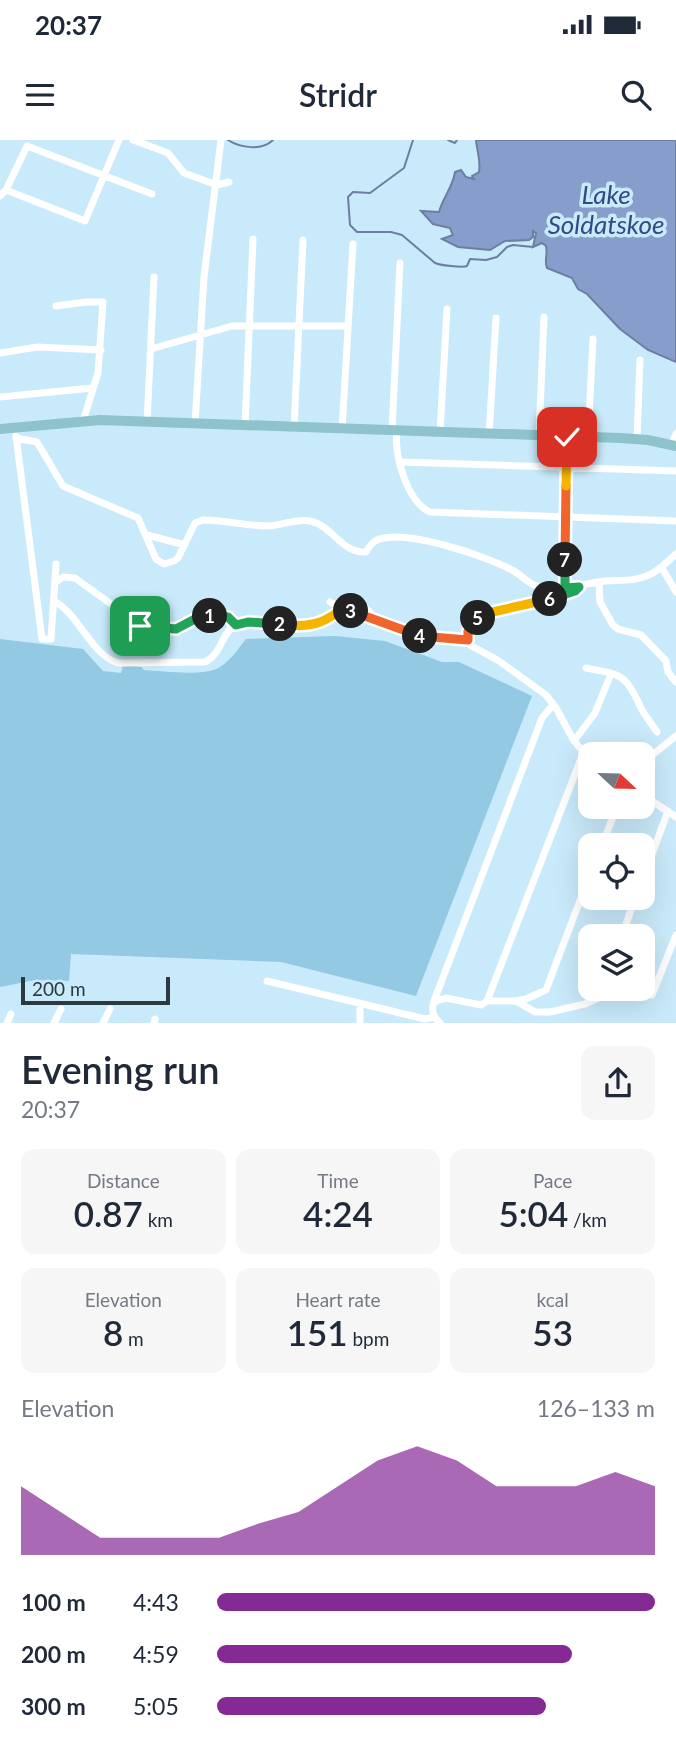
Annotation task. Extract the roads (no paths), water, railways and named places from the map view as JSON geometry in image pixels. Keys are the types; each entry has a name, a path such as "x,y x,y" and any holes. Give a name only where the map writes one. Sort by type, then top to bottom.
{"main road":[{"path":"0,429 16,433 83,421 148,422 637,440 674,445"}],"street":[{"path":"6,190 85,221 119,140"},
{"path":"133,140 168,153 184,173 215,184 229,183"},
{"path":"195,424 204,277 221,140"},
{"path":"0,196 6,190 27,146 152,194"},
{"path":"245,426 253,239"},
{"path":"294,428 303,240"},
{"path":"342,430 353,244"},
{"path":"400,263 394,431 400,462 412,497 430,512 676,521"},
{"path":"148,422 154,277"},
{"path":"56,306 102,301 98,373 83,421"},
{"path":"440,433 447,309"},
{"path":"539,436 544,317"},
{"path":"489,435 496,318"},
{"path":"151,349 232,326 348,326"},
{"path":"588,438 593,339"},
{"path":"0,353 37,347 101,351"},
{"path":"637,440 640,360"},
{"path":"0,397 93,388"},
{"path":"16,433 42,639 51,639 56,564"},
{"path":"16,433 37,442 62,486 138,518 156,559 164,564 174,561 195,523 203,520 264,526 310,521 346,547 359,552 366,552 373,542 383,539 428,540 511,569 538,587 579,587 639,578 662,568 676,554"},
{"path":"674,445 676,434"},
{"path":"565,588 567,437"},
{"path":"400,462 676,471"},
{"path":"147,535 185,545"},
{"path":"662,568 676,592"},
{"path":"55,583 63,576 75,578 142,626 176,629 195,619 218,615 228,617 236,625"},
{"path":"599,582 600,602 613,625 641,635 662,656 670,676 676,682"},
{"path":"578,744 538,687 471,645 467,636 480,616 545,601 575,591 579,587"},
{"path":"54,601 70,614 101,652 114,662 205,662 213,657 230,629 236,625 253,622 306,626 323,621 339,611 343,604 357,600 378,622"},
{"path":"330,602 337,606 339,611"},
{"path":"339,611 352,611 425,637 468,640"},
{"path":"586,668 621,677 633,688 641,709 657,732"},
{"path":"574,741 595,713 611,674"},
{"path":"437,1020 432,1010 433,1003 542,718 553,705"},
{"path":"655,753 676,736"},
{"path":"487,1002 578,774"},
{"path":"655,802 676,817"},
{"path":"655,846 668,811 676,805"},
{"path":"433,1003 441,998 481,1005 487,1002 516,1001 546,990 578,906"},
{"path":"655,988 676,935"},
{"path":"267,981 437,1020"},
{"path":"516,1001 535,1012 550,1012 589,1001"},
{"path":"360,1003 360,1023"},
{"path":"54,1023 61,1009"},
{"path":"103,1023 110,1009"},
{"path":"6,1023 11,1014"}],"water":[{"name":"Lake Soldatskoe","path":"476,140 676,140 676,362 648,350 620,329 587,294 578,289 572,278 547,268 546,246 542,243 533,247 536,233 533,231 533,237 529,240 505,241 490,250 458,247 442,239 453,235 450,228 433,224 421,211 439,212 455,172 461,170 466,177 474,179 472,176 479,172"}],"waterway":[{"path":"228,140 251,147 263,146 273,140"},
{"path":"413,140 404,168 370,193 353,192 348,197 350,225 357,232 391,232 402,235 441,265 467,266 470,259 486,260 497,257 513,245 533,247"},
{"path":"448,140 455,143 457,140"}]}
